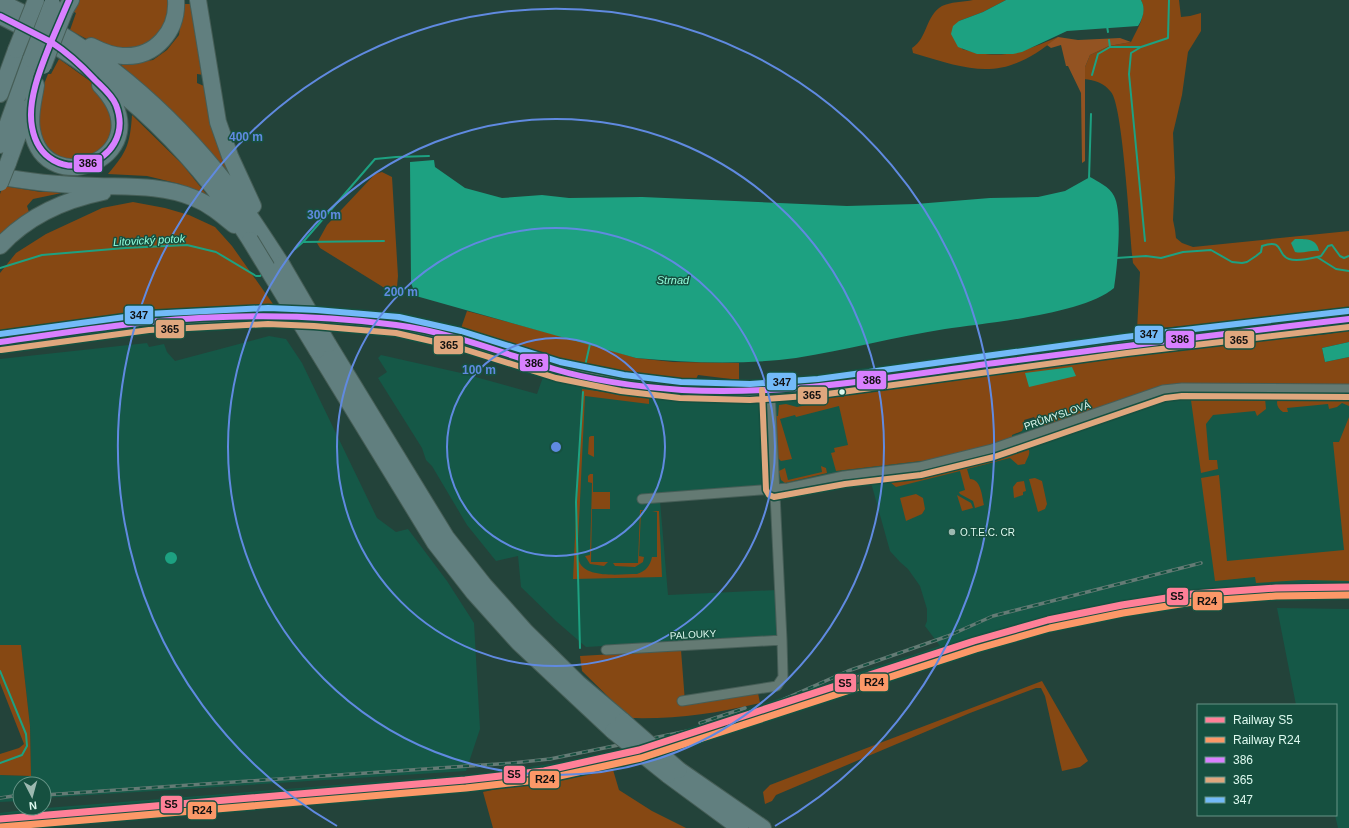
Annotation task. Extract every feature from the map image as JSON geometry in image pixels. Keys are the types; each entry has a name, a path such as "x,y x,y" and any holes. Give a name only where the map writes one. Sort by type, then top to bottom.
{"highway":[{"path":"0,94 36,0"},
{"path":"54,31 115,55 130,56 142,54 159,44 168,34 174,20 176,0"},
{"path":"198,0 209,74 221,132 244,189 259,235"},
{"path":"0,2 54,31 89,53 124,79 159,109 187,137 230,188 259,235 323,347 446,537 479,579 526,632 618,726 740,828"},
{"path":"0,146 62,3"},
{"path":"0,16 76,59 142,111 196,165 220,195 259,235 282,265 323,347"},
{"path":"37,63 31,126 35,141 43,154 56,163 72,167 84,166 99,161 110,150 117,137 119,122 118,112 113,101 105,90 76,59"},
{"path":"0,183 36,85"},
{"path":"4,169 42,183 133,187 170,191 194,198 259,235"},
{"path":"0,246 14,232 35,216 57,205 77,198 133,187"},
{"path":"674,772 763,828"}],"main road":[{"path":"0,342 148,322 268,316 315,318 397,325 459,340 558,370 623,383 680,390 770,390 819,387 1126,345 1349,319"}],"street":[{"name":"PRŮMYSLOVÁ","path":"774,490 844,476 926,465 992,449 1163,390 1182,388 1349,389"},
{"path":"682,701 777,686 783,677 770,390"},
{"path":"642,499 774,490"},
{"name":"PALOUKY","path":"606,650 782,640"}],"shaded area":[{"path":"77,0 172,0 170,21 144,49 107,50 70,30 76,13 72,11"},
{"path":"973,0 1006,0 983,12 959,21 962,49 976,53 988,54 1011,53 1022,51 1058,37 1039,51 1021,61 1005,67 988,69 954,65 913,53 912,48 921,39 932,15 936,10 949,4"},
{"path":"1141,0 1179,0 1181,17 1201,13 1201,31 1188,52 1182,95 1173,133 1175,178 1173,220 1176,238 1182,243 1193,247 1349,231 1349,310 1328,314 1137,330 1140,272 1133,263 1122,145 1115,102 1111,92 1105,86 1096,81 1084,79 1085,67 1090,55 1109,46 1131,42 1139,27 1142,16 1143,5"},
{"path":"183,4 192,4 204,75 197,74 197,83 204,86 227,168 225,169 195,135 121,65 153,60 167,50 179,35"},
{"path":"1058,37 1078,40 1120,38 1131,42 1109,46 1090,55 1085,67 1085,161 1082,163 1081,93 1068,66 1066,66 1061,45 1051,48 1047,45"},
{"path":"59,59 97,86 115,121 104,153 66,163 38,139 39,97 48,74 51,74"},
{"path":"132,115 182,164 211,200 180,184 147,176 108,174 119,160 129,141"},
{"path":"382,172 392,177 398,276 397,287 391,292 320,248 317,243 327,225 375,174"},
{"path":"3,186 41,192 71,191 33,199 27,206 29,212 0,236 0,194"},
{"path":"133,202 165,208 189,215 215,227 232,246 273,304 260,310 156,316 0,337 0,273 16,253 46,234 102,208"},
{"path":"467,311 636,358 673,362 739,363 739,380 698,375 695,381 661,382 617,376 571,367 504,347 460,331"},
{"path":"1349,330 1349,342 1322,348 1325,362 1349,357 1349,385 1169,385 1046,426 1038,423 1034,417 1024,420 1025,424 1022,431 1012,435 1012,437 983,447 922,463 921,461 836,471 831,453 835,452 834,448 848,445 839,406 796,417 795,415 780,419 792,459 781,461 776,456 775,416 778,416 779,405 786,404 797,407 822,402 821,397 844,397 844,394 879,391 1166,350 1328,334"},
{"path":"269,336 286,339 302,363 377,518 396,532 408,529 447,581 474,623 480,729 466,771 52,797 52,776 31,776 30,726 21,646 0,645 0,359 147,343 149,347 164,344 167,352 175,361"},
{"path":"381,355 461,373 537,394 543,377 664,399 775,402 833,392 909,383 921,461 1020,433 1024,428 1032,426 1034,419 1046,426 1169,385 1349,385 1349,593 1276,593 1192,600 1123,610 1049,626 976,646 641,755 545,777 465,786 0,824 0,813 12,812 12,816 52,816 52,808 465,775 568,761 638,745 940,646 925,626 927,621 927,609 920,586 908,569 890,551 870,479 786,496 771,493 660,501 668,595 777,590 779,636 586,647 556,621 521,587 518,556 496,561 467,525 432,466 426,460 422,448 378,378 387,372 378,358"},
{"path":"582,389 649,398 649,404 585,396 578,542 579,561 588,571 596,573 613,575 637,574 645,570 649,566 652,557 657,557 657,512 652,511 659,511 662,577 573,579"},
{"path":"1190,393 1260,394 1265,398 1266,409 1257,416 1255,411 1213,415 1206,424 1209,460 1217,460 1218,469 1201,473"},
{"path":"1283,394 1349,394 1349,406 1342,403 1337,407 1329,409 1328,404 1287,408 1288,412 1283,412 1278,408 1277,400"},
{"path":"1349,417 1349,581 1303,580 1256,583 1255,577 1215,581 1201,478 1219,475 1227,561 1344,550 1333,442 1339,442"},
{"path":"594,436 594,457 588,454 589,437"},
{"path":"1020,445 1025,446 1029,450 1029,456 1025,464 1018,465 1010,458 967,469 970,479 977,482 979,485 983,497 984,505 975,508 973,501 959,492 965,490 960,471 896,487 890,482 893,475 929,471 983,457"},
{"path":"821,466 826,468 827,473 785,483 781,480 779,472 777,472 785,468 788,480 822,472"},
{"path":"593,474 593,492 610,492 610,509 592,509 591,562 608,562 604,566 590,564 585,556 590,555 592,483 588,482 588,476"},
{"path":"1035,478 1042,481 1047,504 1045,509 1038,512 1029,479"},
{"path":"1024,481 1026,491 1023,492 1023,495 1014,498 1013,487 1017,482"},
{"path":"916,494 923,498 925,509 922,514 906,521 900,498"},
{"path":"957,495 971,503 973,508 962,511"},
{"path":"640,510 646,510 641,511 639,556 644,557 643,562 635,567 615,566 613,563 638,563"},
{"path":"1277,608 1349,609 1349,828 1338,828 1335,816 1337,816 1337,704 1296,704"},
{"path":"0,645 21,645 30,726 31,776 0,775 0,754 19,748 24,744 0,683"},
{"path":"681,650 685,702 758,693 760,703 696,715 664,718 630,718 582,671 580,656"},
{"path":"1042,681 1088,761 1080,767 1062,771 1045,696 1041,688 1036,688 970,713 776,795 772,801 765,804 763,792 770,785"},
{"path":"611,763 619,790 652,811 686,828 493,828 483,792"},
{"path":"0,775 31,776 12,776 12,801 0,802"}],"water":[{"path":"1006,0 1141,0 1144,10 1138,26 1067,31 1022,52 1013,54 977,54 958,47 951,34 953,26 959,21 983,12"},
{"name":"Strnad","path":"434,160 435,167 465,188 502,198 542,195 569,198 642,197 847,206 916,204 990,198 1038,197 1065,191 1090,177 1110,190 1117,204 1119,227 1117,268 1114,288 1100,297 1081,305 1058,311 926,332 796,358 756,362 716,362 636,358 416,296 411,283 410,162"},
{"path":"1295,239 1306,239 1313,241 1318,247 1319,251 1301,253 1295,252 1291,243"},
{"path":"1349,342 1349,357 1325,362 1322,348"},
{"path":"1072,367 1076,376 1029,387 1025,373"},
{"path":"171,552 175,554 177,558 175,562 171,564 167,562 165,558 167,554"}],"waterway":[{"path":"1145,241 1129,74 1131,53 1141,47 1168,38 1169,0"},
{"path":"1107,26 1108,32"},
{"path":"1092,75 1098,54 1110,47 1109,40"},
{"path":"1110,47 1140,47"},
{"path":"1089,179 1091,114"},
{"path":"303,242 375,159 429,156"},
{"name":"Litovický potok","path":"295,249 303,242 384,241"},
{"name":"Litovický potok","path":"1116,258 1146,256 1161,258 1183,252 1211,250 1232,262 1242,263 1247,262 1261,252 1262,246 1269,244 1274,244 1279,248 1285,257 1293,260 1321,256 1328,246 1332,245 1340,256 1344,258 1349,256"},
{"name":"Litovický potok","path":"0,268 42,255 125,248 187,245 216,252 256,276 260,276 264,273"},
{"path":"1317,257 1336,269 1349,271"},
{"path":"0,349 132,332"},
{"path":"585,366 590,344"},
{"path":"580,648 576,502 583,392"},
{"path":"0,671 26,734 27,746 22,755 0,763"}],"railway":[{"path":"753,713 848,671 948,636 993,616 1201,563"},
{"path":"700,723 745,708"},
{"path":"52,794 512,763 550,759 717,725"},
{"path":"0,798 12,796"}],"rail line":[{"name":"S5","path":"0,819 465,780 544,771 639,750 974,641 1048,620 1122,605 1192,594 1276,588 1349,587"},
{"name":"R24","path":"1,827 466,788 546,779 641,758 976,649 1050,628 1123,613 1193,602 1276,596 1349,595"}],"transit line":[{"name":"386","path":"51,42 69,0"},
{"name":"386","path":"0,16 51,42"},
{"name":"386","path":"51,42 85,69 109,95 116,105 119,126 114,143 103,156 87,164 70,165 53,160 40,148 32,127 31,106 33,95 39,73 51,42"},
{"name":"347","path":"0,334 147,314 268,308 316,310 399,317 461,331 560,362 624,375 681,382 750,384 818,379 1125,337 1348,311"},
{"name":"386","path":"0,342 112,326 180,319 273,316 365,321 416,328 456,338 554,369 601,380 666,389 721,391 800,388 839,384 1084,351 1349,319"},
{"name":"365","path":"1,350 149,330 268,324 314,326 396,333 457,347 556,378 621,391 680,398 750,400 820,395 1127,353 1349,327"},
{"name":"365","path":"762,390 766,490 769,495 774,497 845,484 921,475 994,457 1165,398 1182,396 1349,397"}],"place":[{"name":"O.T.E.C. CR","path":"952,532"}]}
